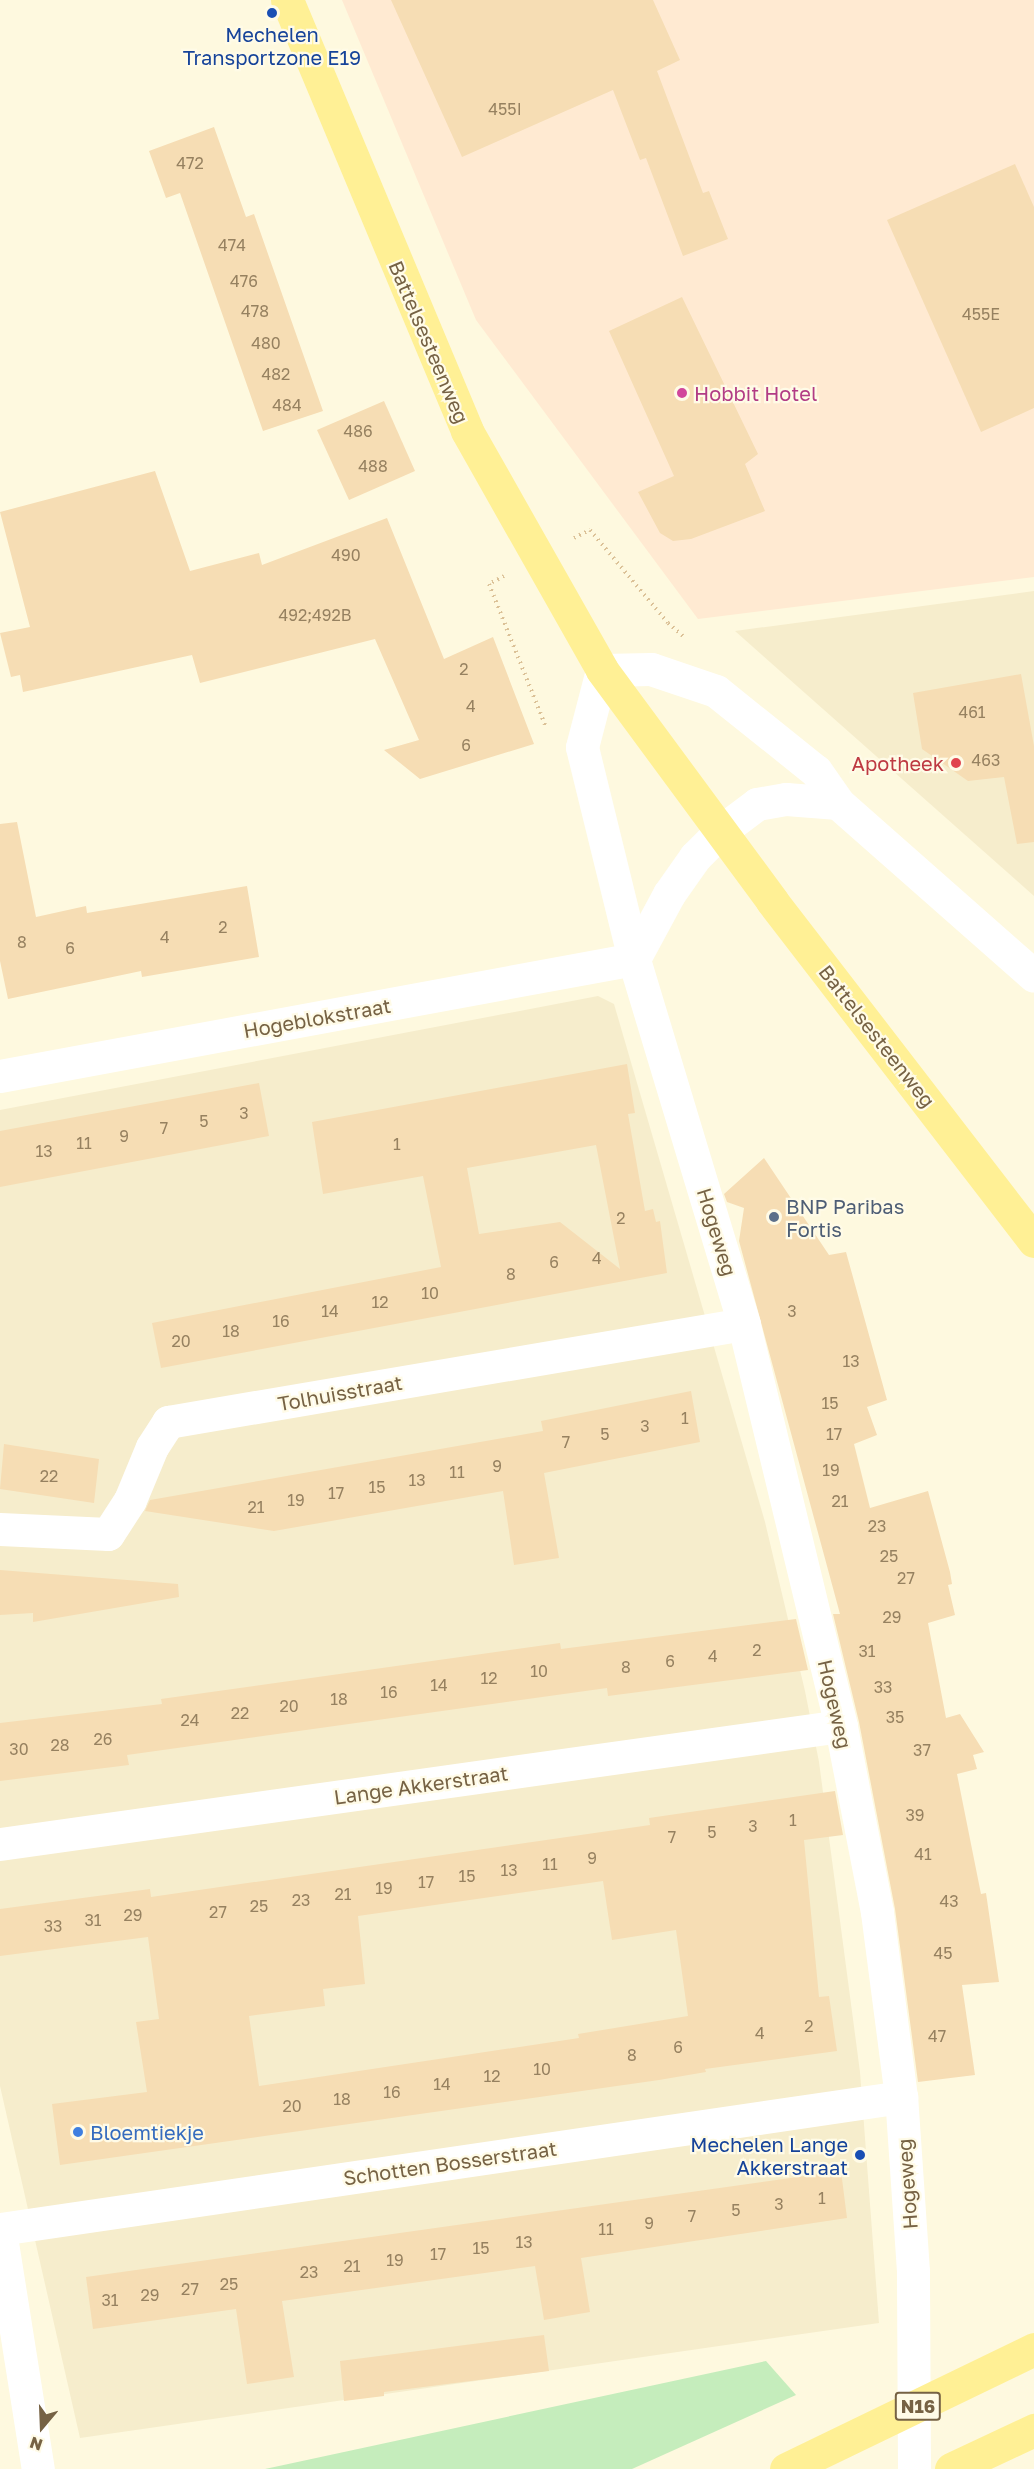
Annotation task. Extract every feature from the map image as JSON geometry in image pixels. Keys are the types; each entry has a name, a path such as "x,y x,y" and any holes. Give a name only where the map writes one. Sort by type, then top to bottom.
{"main road":[{"name":"Battelsesteenweg","path":"287,0 467,431 602,670 721,831 1034,1241"},
{"name":"N16","path":"786,2469 1034,2349"},
{"path":"955,2467 1034,2430"}],"street":[{"path":"602,670 651,669 716,691 816,771 838,803 1034,976"},
{"name":"Hogeweg","path":"602,670 582,747 634,959 744,1324 841,1726 877,1912 901,2097 913,2271 914,2469"},
{"path":"634,959 669,894 696,857 721,831 757,804 786,799 838,803"},
{"name":"Hogeblokstraat","path":"0,1076 634,959"},
{"name":"Tolhuisstraat","path":"0,1529 108,1534 130,1500 152,1447 168,1422 744,1324"},
{"name":"Lange Akkerstraat","path":"0,1844 841,1726"},
{"name":"Schotten Bosserstraat","path":"0,2229 901,2097"},
{"path":"0,2229 38,2469"}],"shaded area":[{"path":"342,0 1034,0 1034,577 698,619 476,320"},
{"path":"1034,591 1034,896 735,631"},
{"path":"598,996 614,1004 765,1522 805,1691 819,1762 860,2072 879,2323 80,2438 0,2086 0,1110"}],"green space":[{"path":"766,2361 796,2395 632,2469 265,2469"}],"building":[{"path":"391,0 653,0 680,60 657,71 703,193 709,191 728,239 683,256 646,158 640,160 613,90 462,157"},
{"path":"214,127 246,217 254,214 323,411 263,431 180,193 166,198 149,151"},
{"path":"1015,164 1034,207 1034,408 981,432 887,220"},
{"name":"Hobbit Hotel","path":"682,297 758,454 745,464 765,511 691,539 673,541 660,533 638,492 674,476 609,331"},
{"path":"384,401 415,471 349,500 317,430"},
{"path":"155,471 190,571 259,553 262,565 387,518 444,659 493,637 534,744 420,779 384,750 419,740 375,639 200,683 192,655 23,692 20,675 11,677 0,633 30,627 0,512"},
{"path":"1021,674 1034,746 1034,842 1017,844 1004,777 968,781 922,749 913,693"},
{"path":"17,822 36,917 86,906 87,913 247,886 259,957 142,977 141,971 8,999 0,961 0,824"},
{"path":"627,1064 635,1113 628,1114 645,1211 653,1209 656,1222 660,1221 667,1273 161,1368 152,1323 441,1267 423,1176 323,1194 312,1122","holes":["596,1145 620,1269 560,1222 479,1234 467,1168"]},
{"path":"259,1083 269,1136 0,1187 0,1131"},
{"path":"764,1158 829,1255 846,1252 887,1400 867,1407 877,1435 854,1444 870,1508 928,1491 950,1572 952,1584 948,1585 955,1615 928,1623 946,1718 960,1714 984,1752 973,1755 977,1769 957,1774 981,1894 986,1893 999,1982 962,1985 975,2075 918,2082 895,1909 859,1722 833,1614 840,1614 739,1241 744,1208 727,1202 724,1194"},
{"path":"691,1391 700,1442 544,1473 559,1558 514,1565 503,1491 274,1531 145,1511 150,1500 543,1431 541,1421"},
{"path":"4,1444 99,1459 94,1503 0,1489"},
{"path":"0,1570 178,1584 179,1597 33,1622 33,1613 0,1615"},
{"path":"796,1619 808,1670 608,1696 607,1688 127,1755 129,1765 0,1781 0,1723 162,1704 161,1699 560,1643 561,1649"},
{"path":"835,1791 843,1835 804,1840 819,1997 829,1996 837,2051 705,2069 706,2072 659,2080 60,2165 52,2104 147,2092 136,2022 159,2019 148,1937 0,1956 0,1909 150,1889 151,1897 650,1825 649,1818","holes":["603,1881 612,1940 676,1930 688,2016 578,2034 579,2038 259,2086 249,2016 325,2006 323,1989 365,1984 358,1916"]},
{"path":"841,2171 847,2218 581,2258 590,2312 544,2320 535,2266 282,2301 294,2377 247,2384 236,2309 93,2329 86,2277"},
{"path":"544,2335 549,2371 384,2392 384,2396 344,2401 340,2361"}],"place":[{"name":"Mechelen Transportzone E19","path":"272,13"},
{"name":"Hobbit Hotel","path":"682,393"},
{"name":"Apotheek","path":"956,763"},
{"name":"BNP Paribas Fortis","path":"774,1217"},
{"name":"Bloemtiekje","path":"78,2132"},
{"name":"Mechelen Lange Akkerstraat","path":"860,2155"}]}
